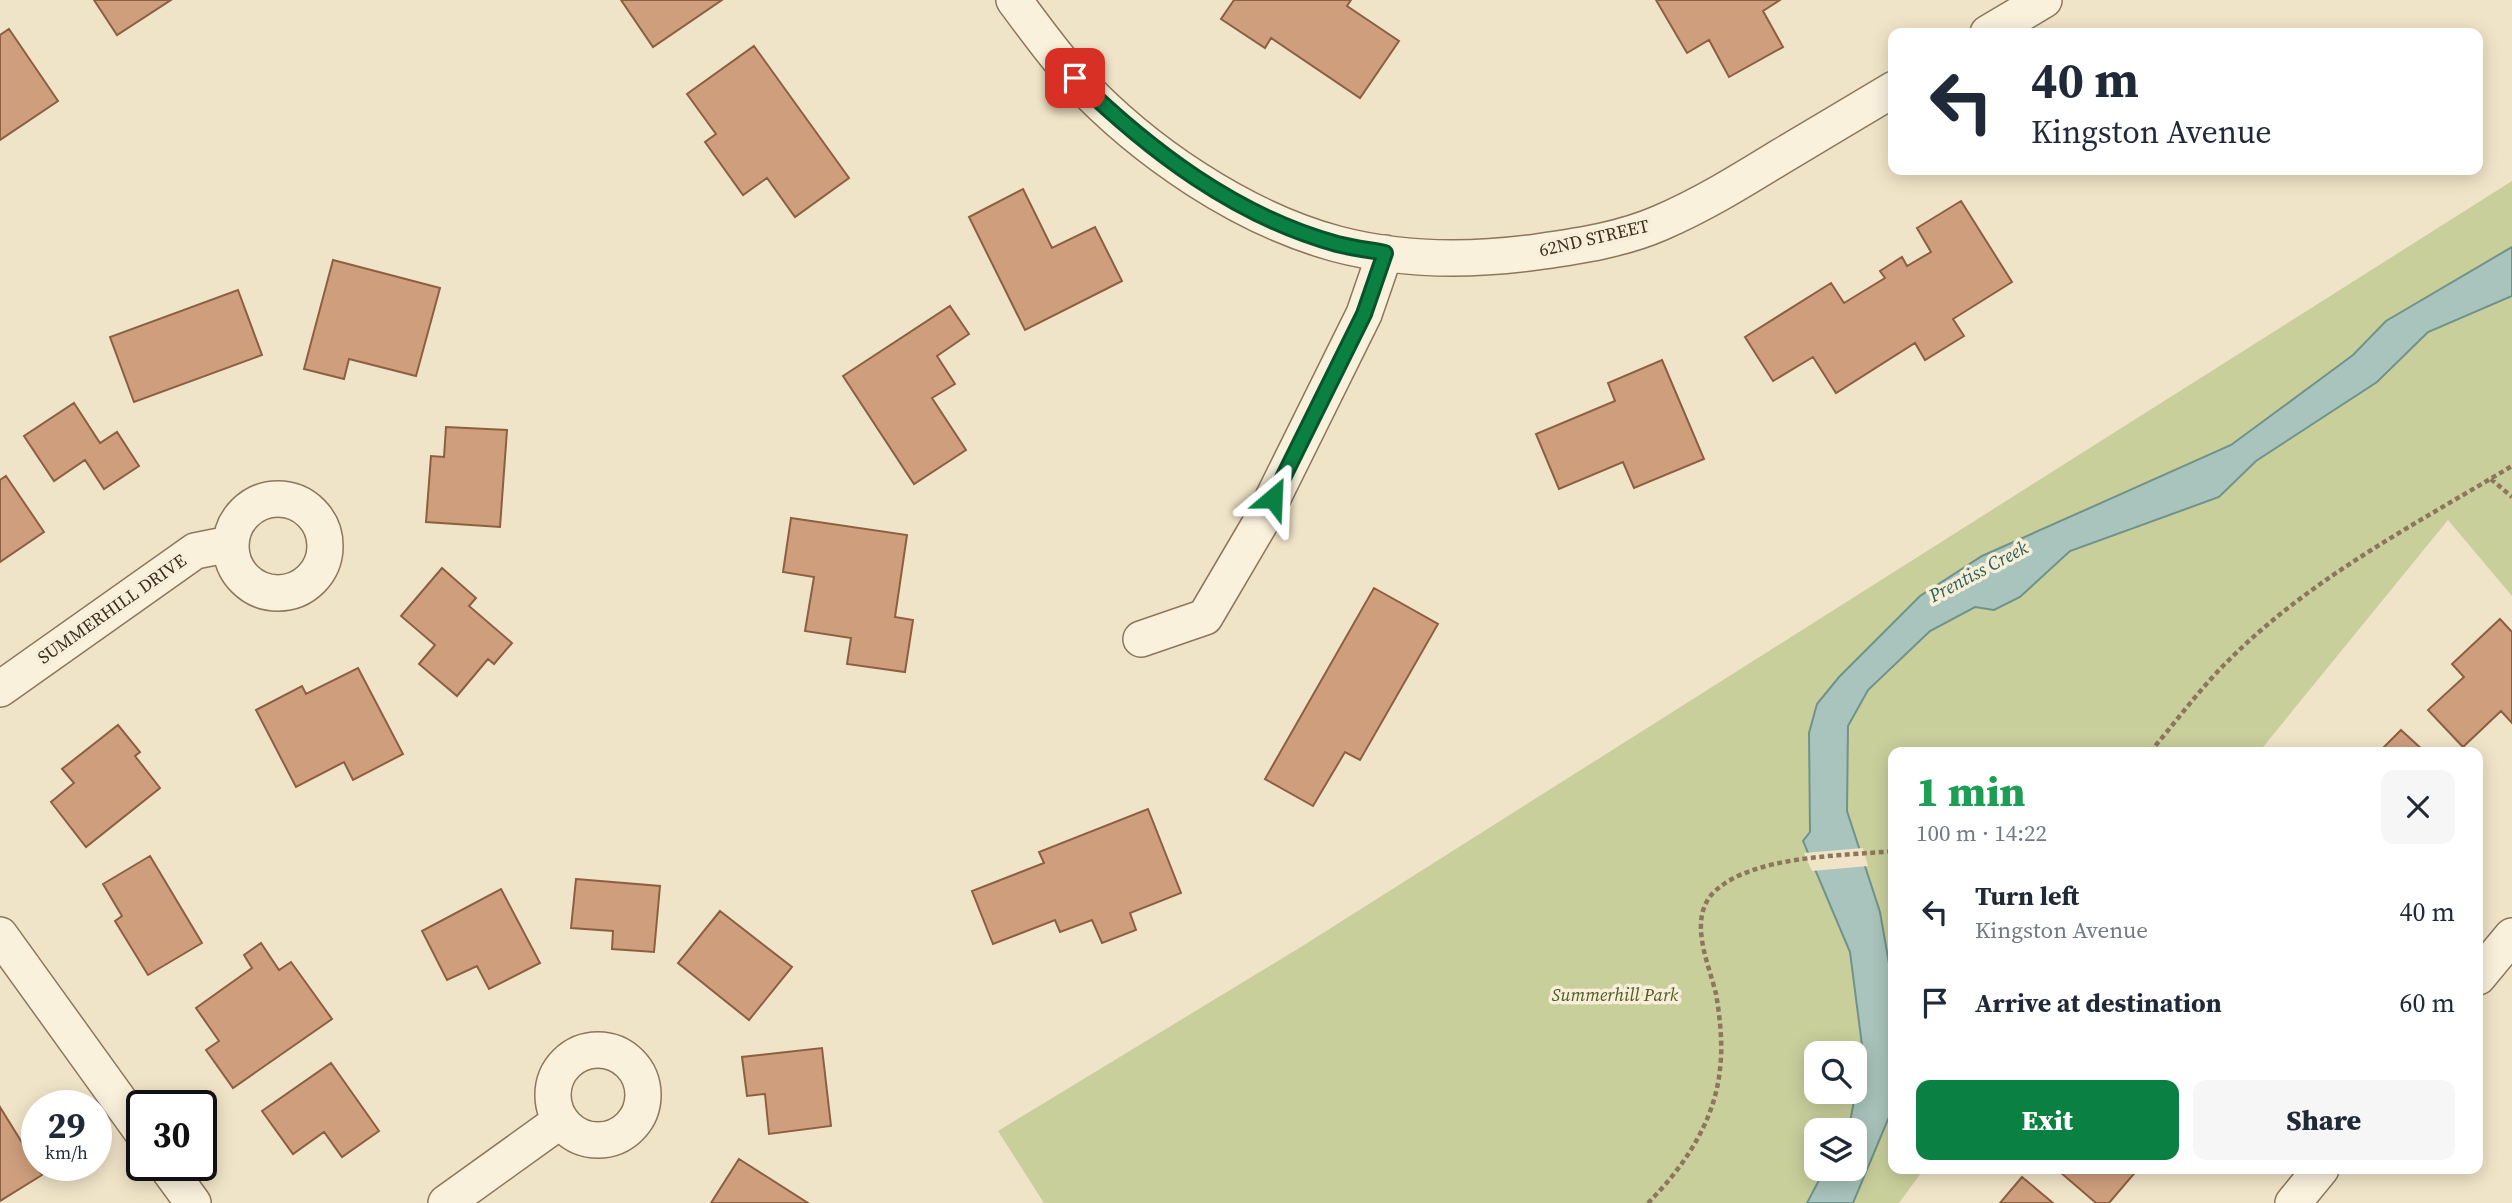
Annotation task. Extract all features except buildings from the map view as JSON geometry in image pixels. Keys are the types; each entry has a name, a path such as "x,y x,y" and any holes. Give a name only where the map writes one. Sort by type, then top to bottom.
{"street":[{"name":"62ND STREET","path":"1014,0 1075,78 1151,147 1188,173 1234,201 1280,223 1336,243 1385,253 1446,258 1517,255 1609,239 1657,224 1710,200 1888,93"},
{"path":"1996,28 2044,0"},
{"path":"1141,639 1205,617 1262,520 1352,339 1364,314 1385,253"},
{"name":"SUMMERHILL DRIVE","path":"0,689 195,551 230,544"},
{"path":"0,935 126,1110"},
{"path":"2483,971 2512,936"},
{"path":"446,1203 560,1121"},
{"path":"2293,1203 2317,1174"},
{"path":"177,1181 193,1203"}],"path":[{"path":"2154,747 2229,659 2284,611 2345,565 2512,466"},
{"path":"2491,479 2512,498"},
{"path":"1648,1203 1688,1155 1709,1116 1716,1093 1720,1068 1720,1037 1716,996 1704,951 1701,927 1703,909 1712,894 1724,884 1745,874 1784,861 1888,852"}],"green space":[{"name":"Summerhill Park","path":"2512,181 2512,596 2448,520 2263,747 1888,747 1888,1174 1920,1174 1899,1203 1044,1203 998,1131 1304,945"}],"water":[{"name":"Prentiss Creek","path":"2512,247 2512,296 2428,332 2377,382 2256,461 2219,497 2070,551 2020,597 1994,610 1975,607 1930,631 1868,690 1848,726 1847,811 1880,912 1888,958 1888,1119 1867,1170 1867,1118 1851,1118 1853,1104 1867,1104 1867,1041 1861,1041 1850,952 1803,841 1810,832 1809,733 1817,704 1839,677 1920,596 1982,556 2231,445 2353,355 2386,321"},
{"path":"1819,1181 1862,1181 1853,1203 1807,1203"}],"pier":[{"path":"1863,848 1868,866 1812,871 1804,853"}],"route":[{"path":"1075,78 1151,147 1234,201 1280,223 1336,243 1385,253 1364,314 1273,498"}]}
